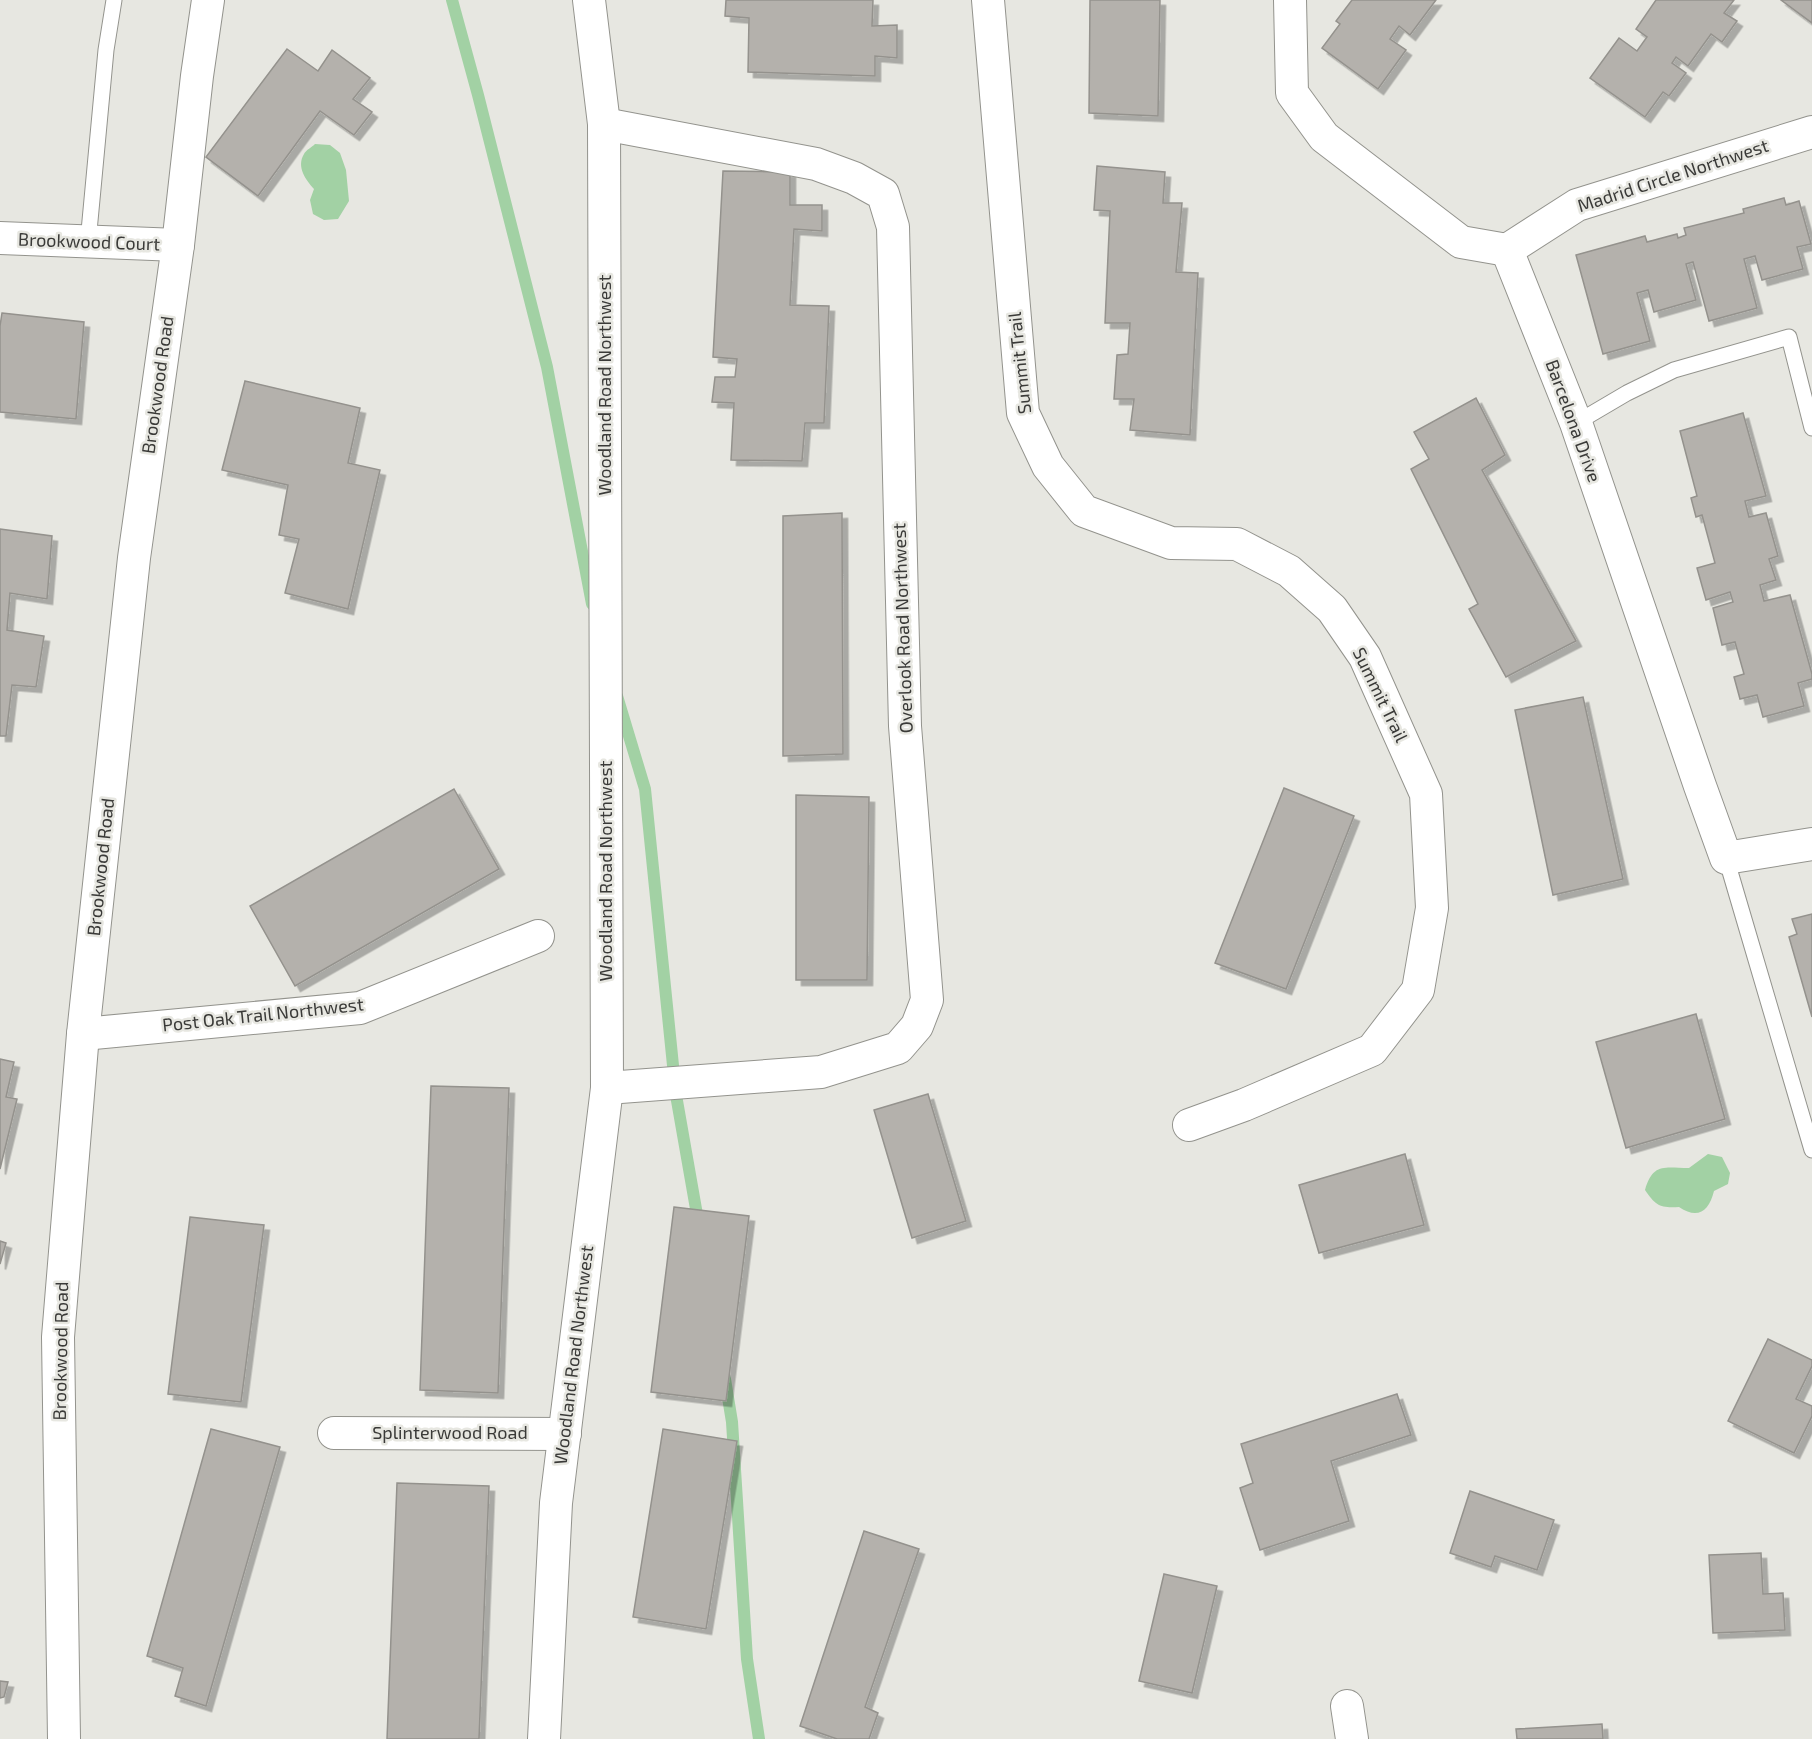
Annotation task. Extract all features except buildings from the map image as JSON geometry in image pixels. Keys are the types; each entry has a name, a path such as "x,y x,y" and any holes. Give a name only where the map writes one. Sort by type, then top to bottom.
{"street":[{"name":"Brookwood Road","path":"64,1739 58,1337 83,1034 134,558 178,245 208,0"},
{"name":"Woodland Road Northwest","path":"544,1739 556,1503 607,1088 604,124 589,0"},
{"name":"Summit Trail","path":"988,0 1023,414 1048,466 1084,511 1171,543 1237,544 1289,571 1332,609 1365,657 1426,794 1432,908 1418,990 1372,1050 1244,1105 1189,1125"},
{"path":"1290,0 1292,93 1324,137 1461,242 1508,250"},
{"name":"Overlook Road Northwest","path":"604,124 816,164 854,178 884,194 893,227 905,726 927,1000 917,1026 898,1048 821,1072 607,1088"},
{"name":"Madrid Circle Northwest","path":"1508,250 1577,205 1812,132"},
{"name":"Brookwood Court","path":"0,238 178,245"},
{"name":"Barcelona Drive","path":"1508,250 1576,423 1726,858"},
{"path":"1726,858 1812,844"},
{"name":"Post Oak Trail Northwest","path":"83,1034 360,1008 538,936"},
{"name":"Splinterwood Road","path":"334,1433 565,1434"},
{"path":"1347,1706 1352,1739"}],"lane":[{"path":"88,242 106,50 114,0"},
{"path":"1576,423 1627,393 1674,370 1789,337 1812,428"},
{"path":"1726,858 1812,1150"}],"shaded area":[{"path":"315,144 330,145 340,153 346,170 349,201 338,219 324,220 313,214 310,200 314,189 305,177 301,164 305,153"},
{"path":"1708,1154 1722,1157 1730,1173 1728,1184 1714,1191 1709,1204 1702,1211 1692,1213 1679,1207 1659,1205 1645,1190 1648,1181 1656,1171 1667,1168 1689,1168"}],"waterway":[{"path":"452,0 547,367 592,604"},
{"path":"617,696 645,789 676,1095 699,1226"},
{"path":"725,1379 732,1422 747,1659 759,1739"}]}
